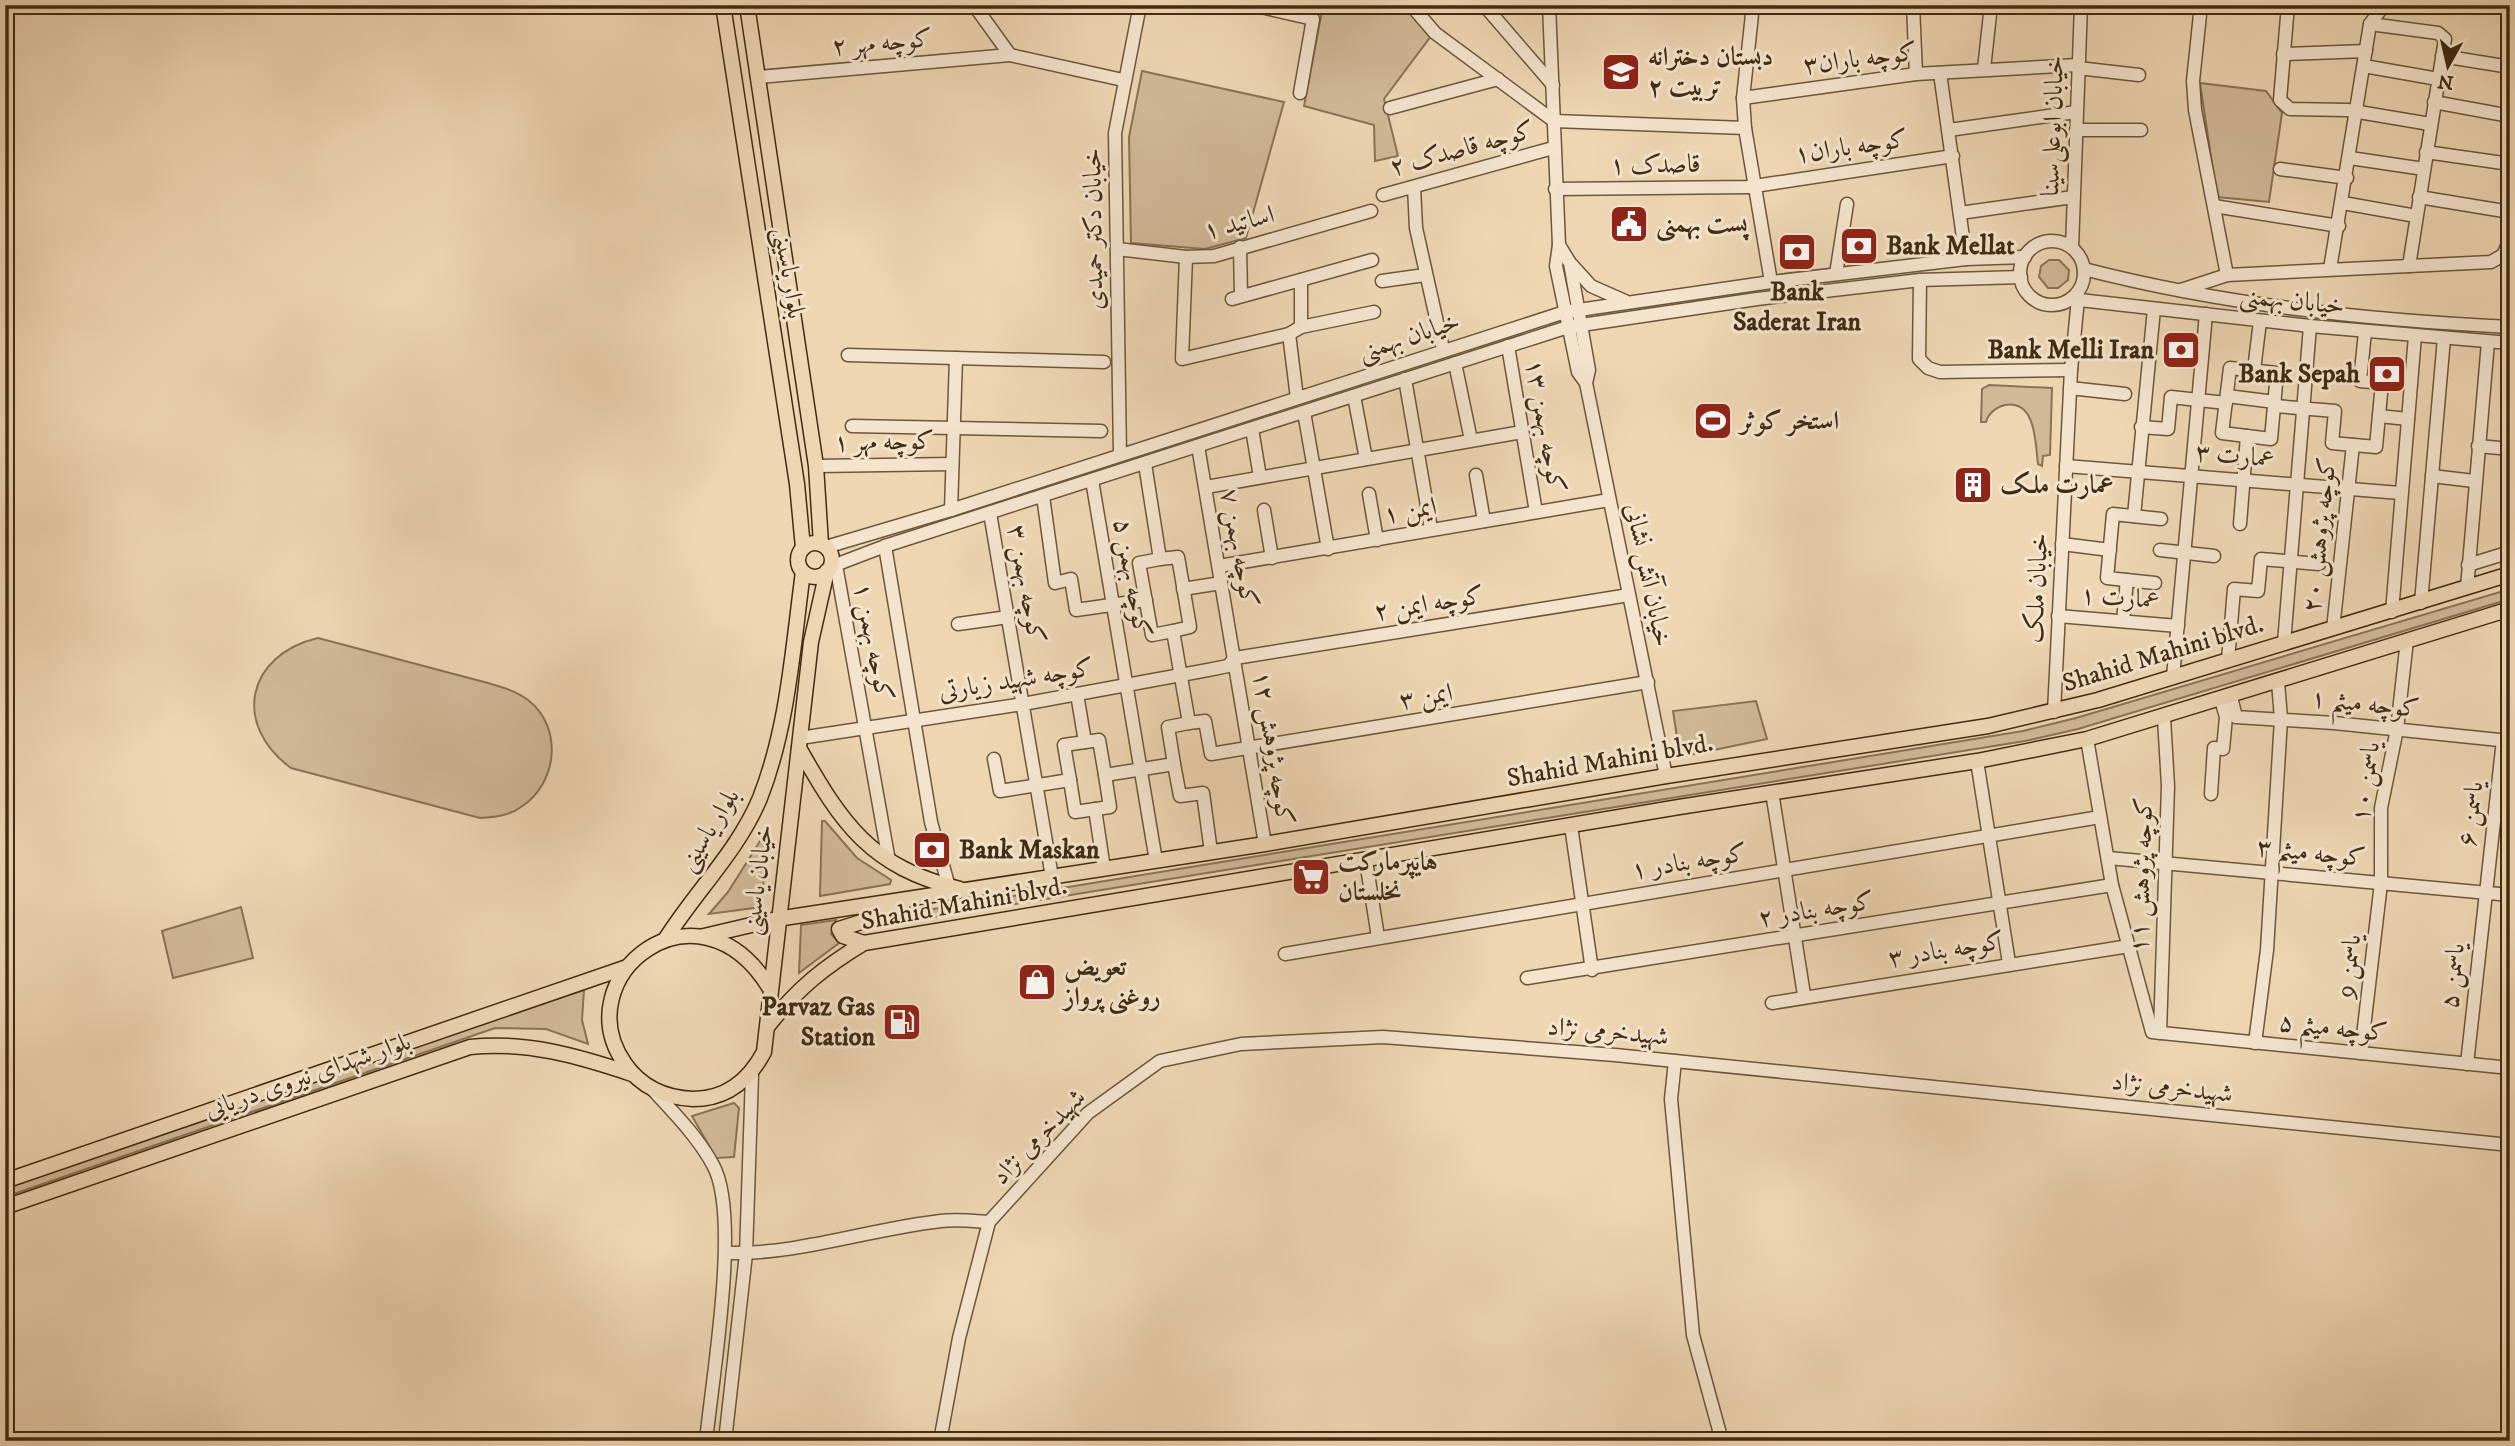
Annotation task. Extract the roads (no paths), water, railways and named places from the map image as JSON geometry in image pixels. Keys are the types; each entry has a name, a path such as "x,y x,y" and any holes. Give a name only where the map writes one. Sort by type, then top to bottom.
{"main road":[{"name":"بلوار یاسینی","path":"723,5 793,460 803,548"},
{"name":"بلوار یاسینی","path":"747,5 816,466 823,546"},
{"path":"831,568 818,576 803,572 798,563 803,548 811,543 823,546 831,556 831,568 811,642 800,743 830,802 872,851 915,875 965,890"},
{"name":"بلوار یاسینی","path":"664,940 731,848 760,798 782,722 803,572"},
{"name":"Shahid Mahini blvd.","path":"704,936 777,919 1265,845 1666,776 1987,726 2054,712 2392,612 2510,574"},
{"name":"Shahid Mahini blvd.","path":"768,1026 789,999 821,969 864,943 1772,792 1977,761 2087,739 2226,699 2510,609"},
{"name":"خیابان یاسینی","path":"769,987 800,743"},
{"path":"864,943 843,936 839,929 890,913 906,900"},
{"path":"704,936 732,945 747,957 769,987 764,1052 752,1074 731,1091 705,1099 678,1098 653,1090 632,1074 619,1055 611,1033 610,1010 616,987 627,967 644,951 664,940 704,936"},
{"name":"بلوار شهدای نیروی دریایی","path":"5,1181 627,967"},
{"name":"بلوار شهدای نیروی دریایی","path":"5,1208 470,1047 504,1043 545,1048 632,1074"}],"street":[{"path":"974,5 1010,55"},
{"name":"خیابان دکتر حمیدی","path":"1120,455 1115,133 1140,5"},
{"path":"1253,5 1313,19 1300,93"},
{"path":"1411,5 1435,33 1554,121 1745,128"},
{"path":"1484,5 1553,85"},
{"path":"1549,5 1559,245 1556,266 1565,312 1575,325"},
{"path":"1753,5 1743,98 1745,128 1771,282"},
{"path":"1913,5 1916,74"},
{"path":"1984,69 1991,5"},
{"name":"خیابان ابوعلی‌سینا","path":"2072,248 2081,5"},
{"path":"2201,5 2193,81 2195,110 2227,275"},
{"path":"2288,5 2280,100 2290,109 2356,113 2430,124"},
{"path":"2330,269 2343,203 2370,24 2382,6"},
{"path":"2370,24 2438,33 2445,38 2409,265"},
{"path":"2283,54 2366,51"},
{"name":"کوچه مهر ۲","path":"758,77 1010,55 1124,80"},
{"path":"2442,56 2510,67"},
{"name":"کوچه باران۳","path":"1743,98 1916,74 1984,69 2078,66 2139,75"},
{"path":"2364,66 2438,79"},
{"path":"1940,73 1966,259"},
{"path":"1390,108 1498,79"},
{"path":"2434,102 2510,116"},
{"path":"1949,130 2076,112"},
{"path":"2076,130 2141,130"},
{"name":"کوچه قاصدک ۲","path":"1383,195 1553,148"},
{"path":"2426,152 2510,164"},
{"name":"کوچه باران۱","path":"1756,184 1953,156"},
{"path":"2350,158 2424,169"},
{"path":"2280,169 2347,178"},
{"name":"قاصدک ۱","path":"1555,189 1748,187 1756,184"},
{"path":"1414,187 1416,228 1443,349"},
{"path":"1961,213 2073,197"},
{"path":"2419,197 2510,212"},
{"path":"2343,203 2416,216"},
{"path":"1836,274 1847,204"},
{"path":"2214,206 2339,226"},
{"name":"اساتید ۱","path":"1117,249 1186,257 1214,256 1371,211"},
{"path":"2179,291 2227,275 2491,262 2503,255 2510,240"},
{"path":"2047,242 2056,242 2072,248 2084,269 2082,283 2074,299 2053,305 2044,304 2028,294 2021,277 2025,257 2038,244 2047,242"},
{"path":"1559,245 1570,263 1591,286 1629,302"},
{"path":"1240,247 1236,298 1372,260"},
{"path":"1186,257 1182,359 1374,312"},
{"name":"خیابان بهمنی","path":"823,546 951,510 1443,349 1565,312 1836,274 1966,259 2025,257"},
{"path":"1570,263 1578,309 1575,325"},
{"name":"خیابان بهمنی","path":"2084,269 2179,291 2316,312 2510,327"},
{"path":"1382,281 1425,275"},
{"name":"خیابان بهمنی","path":"831,568 885,547 1575,325 1920,280 2021,277"},
{"path":"1297,398 1295,330 1301,280"},
{"path":"1920,280 1919,359 1928,369 1940,372 2071,370"},
{"name":"خیابان بهمنی","path":"2074,299 2310,327 2510,343"},
{"name":"خیابان ملک","path":"2054,712 2075,332 2074,299"},
{"path":"2134,516 2154,309"},
{"path":"2173,677 2206,314"},
{"path":"2254,370 2260,321"},
{"name":"خیابان آتش نشانی","path":"1575,325 1589,370 1586,383 1666,776"},
{"path":"2284,643 2310,327"},
{"path":"2141,427 2168,429 2171,397 2227,399 2334,411 2332,443 2376,447 2382,383 2360,381 2365,332"},
{"path":"2392,612 2415,336"},
{"path":"2421,603 2444,338"},
{"path":"2467,587 2488,342"},
{"name":"کوچه بهمن ۱۳","path":"1508,346 1536,512"},
{"path":"848,355 1104,362"},
{"path":"951,510 956,358"},
{"path":"1455,363 1471,440"},
{"path":"2230,368 2254,370 2277,373 2271,439 2222,433 2230,368"},
{"path":"1405,379 1431,530"},
{"path":"2070,388 2125,394"},
{"path":"1354,396 1366,459"},
{"path":"1304,412 1328,549"},
{"path":"2379,416 2407,419"},
{"path":"852,426 1101,431"},
{"path":"1252,429 1260,477"},
{"path":"1206,487 1522,432"},
{"path":"2240,524 2247,436"},
{"name":"کوچه پژوهش ۲۰","path":"2333,629 2353,445"},
{"name":"کوچه بهمن ۷","path":"1198,446 1235,658"},
{"path":"2478,446 2510,449"},
{"name":"کوچه مهر ۱","path":"816,466 952,464"},
{"path":"1145,464 1160,559"},
{"name":"عمارت ۳","path":"2066,466 2400,493"},
{"path":"1476,475 1484,521"},
{"path":"2432,476 2474,481"},
{"name":"کوچه بهمن ۵","path":"1092,480 1156,861"},
{"path":"1369,494 1377,540"},
{"path":"1043,496 1055,583 1071,579 1076,610 1146,600"},
{"name":"ایمن ۱","path":"1219,566 1609,500"},
{"path":"1264,510 1272,558"},
{"name":"کوچه بهمن ۳","path":"990,513 1052,877"},
{"path":"2155,583 2108,578 2113,514 2161,519"},
{"path":"2062,544 2110,550"},
{"path":"885,547 931,822 949,887"},
{"path":"2160,550 2214,556"},
{"path":"2469,565 2510,552"},
{"path":"1178,557 1184,589 1190,627 1152,635 1139,563 1178,557"},
{"path":"2228,660 2234,589 2258,591 2261,559 2319,564"},
{"name":"کوچه بهمن ۱","path":"831,568 867,727 889,861"},
{"path":"2123,621 2127,580"},
{"path":"1184,589 1221,583"},
{"name":"کوچه ایمن ۲","path":"1235,658 1629,595"},
{"path":"958,624 1008,617"},
{"name":"عمارت ۱","path":"2058,617 2178,626"},
{"path":"1173,631 1189,723 1168,727 1174,764 1180,796 1203,793 1211,852"},
{"name":"یاسمن ۱۰","path":"2381,883 2381,808 2397,729 2407,640"},
{"name":"کوچه شهید زیارتی","path":"800,743 867,727 1023,704 1228,666 1235,658"},
{"name":"کوچه پژوهش ۱۲","path":"1235,658 1265,845"},
{"name":"ایمن ۳","path":"1189,723 1205,721 1211,754 1648,682"},
{"path":"2255,1043 2267,950 2281,719 2278,682"},
{"path":"1077,694 1085,742"},
{"path":"2211,794 2214,748 2223,749 2231,717 2226,699"},
{"name":"کوچه میثم ۱","path":"2231,717 2397,729 2506,741"},
{"name":"کوچه پژوهش ۱۱","path":"2156,1033 2168,786 2164,718"},
{"path":"2087,739 2112,884 2156,1033"},
{"path":"1099,740 1110,807 1075,812 1064,745 1085,742 1099,740"},
{"name":"یاسمن ۶","path":"2484,892 2506,741"},
{"path":"994,760 1000,791 1070,780"},
{"path":"1977,761 2009,963"},
{"path":"1105,775 1174,764"},
{"path":"1772,792 1804,995"},
{"path":"1095,809 1104,869"},
{"name":"کوچه بنادر ۱","path":"1285,954 1581,903 1990,838 2100,817"},
{"path":"1571,826 1592,970"},
{"name":"کوچه میثم ۳","path":"2108,858 2510,895"},
{"path":"1366,861 1378,937"},
{"name":"یاسمن 9","path":"2361,1054 2381,883"},
{"name":"کوچه بنادر ۲","path":"1527,978 1592,970 2112,884"},
{"name":"یاسمن ۵","path":"2467,1064 2484,892"},
{"name":"کوچه بنادر ۳","path":"1772,1003 1804,995 2129,946"},
{"name":"کوچه میثم ۵","path":"2156,1033 2510,1068"},
{"name":"شهیدخرمی نژاد","path":"940,1441 959,1338 989,1222 1088,1113 1160,1061 1241,1044 1383,1037 1675,1061 2510,1145"},
{"path":"1675,1061 1671,1099 1693,1335 1721,1441"},
{"path":"725,1441 746,1254 752,1074"},
{"path":"653,1090 684,1124 714,1165 722,1186 726,1253 705,1441"},
{"path":"726,1253 746,1254 942,1220 989,1222"}],"place":[{"name":"دبستان دخترانه تربیت ۲","path":"1621,72"},
{"name":"پست بهمنی","path":"1629,224"},
{"name":"Bank Mellat","path":"1859,246"},
{"name":"Bank Saderat Iran","path":"1797,252"},
{"name":"Bank Melli Iran","path":"2181,350"},
{"name":"Bank Sepah","path":"2387,374"},
{"name":"استخر کوثر","path":"1713,421"},
{"name":"عمارت ملک","path":"1973,485"},
{"name":"Bank Maskan","path":"932,850"},
{"name":"هایپرمارکت نخلستان","path":"1311,877"},
{"name":"تعویض روغنی پرواز","path":"1037,982"},
{"name":"Parvaz Gas Station","path":"902,1022"}]}
